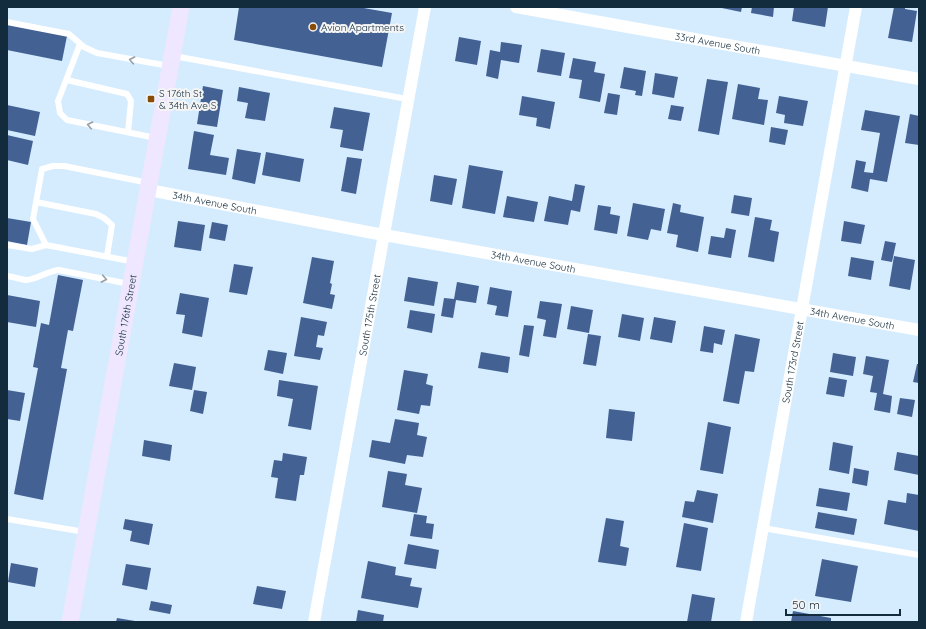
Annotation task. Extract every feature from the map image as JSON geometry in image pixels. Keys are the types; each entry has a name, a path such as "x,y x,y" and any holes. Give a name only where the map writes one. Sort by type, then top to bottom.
{"street":[{"name":"South 176th Street","path":"70,622 181,7"},
{"name":"South 175th Street","path":"314,622 424,7"},
{"name":"33rd Avenue South","path":"516,7 919,79"},
{"name":"South 173rd Street","path":"746,622 856,7"},
{"name":"34th Avenue South","path":"149,186 383,235 803,308 919,330"}],"lane":[{"path":"7,22 69,34 80,44 97,53 172,61 407,99"},
{"path":"80,44 58,102 58,108 63,117 67,120 158,138"},
{"path":"66,80 127,94 131,101 128,132"},
{"path":"46,245 33,220 42,170 53,166 64,166 149,186"},
{"path":"36,202 96,214 104,218 112,225 107,256"},
{"path":"7,245 32,249 46,245 136,262"},
{"path":"7,276 27,280 48,271 59,270 132,284"},
{"path":"7,518 86,532"},
{"path":"763,528 919,555"}],"building":[{"name":"Avion Apartments","path":"239,7 358,7 392,13 382,67 234,40"},
{"path":"717,7 742,7 741,12"},
{"path":"752,7 774,7 773,17 751,13"},
{"path":"794,7 828,7 825,27 792,21"},
{"path":"894,7 905,7 905,9 917,11 912,42 888,38"},
{"path":"7,24 67,36 62,61 7,50"},
{"path":"459,37 481,41 477,65 455,61"},
{"path":"501,42 522,45 519,63 501,60 498,79 486,76 490,50 500,52"},
{"path":"541,49 565,53 561,76 537,72"},
{"path":"573,58 596,62 594,72 605,74 600,102 579,98 582,80 569,78"},
{"path":"624,67 646,71 642,96 635,95 636,91 620,88"},
{"path":"655,73 678,77 674,98 652,94"},
{"path":"707,79 728,82 719,135 698,131"},
{"path":"738,84 760,88 758,99 768,100 764,125 732,119"},
{"path":"203,86 223,90 217,127 197,124"},
{"path":"239,87 270,93 265,121 245,118 248,103 237,101"},
{"path":"608,93 620,95 617,115 604,113"},
{"path":"522,96 555,102 550,129 536,126 537,118 519,115"},
{"path":"779,96 808,101 803,126 784,123 785,115 776,113"},
{"path":"7,105 40,112 35,136 7,130"},
{"path":"671,105 684,107 681,121 668,119"},
{"path":"334,107 370,113 363,151 340,147 343,130 330,128"},
{"path":"865,110 900,116 887,182 870,179 868,192 851,188 856,160 866,162 864,172 873,173 880,133 861,130"},
{"path":"910,114 919,116 919,145 905,143"},
{"path":"771,127 788,130 785,145 769,142"},
{"path":"194,131 214,135 210,155 229,158 226,175 188,169"},
{"path":"7,135 33,141 28,165 7,160"},
{"path":"237,149 261,153 255,184 232,179"},
{"path":"266,152 304,159 300,182 262,175"},
{"path":"347,157 362,159 356,194 341,191"},
{"path":"469,165 503,171 495,214 462,208"},
{"path":"434,175 457,179 452,205 430,201"},
{"path":"575,184 585,186 580,212 571,210 568,225 544,221 549,196 572,201"},
{"path":"734,195 752,198 749,216 731,213"},
{"path":"507,196 538,202 534,222 503,217"},
{"path":"633,203 665,209 661,231 651,229 648,240 627,236"},
{"path":"673,203 681,205 680,212 704,217 698,252 676,247 678,235 667,233"},
{"path":"598,205 611,207 610,214 620,216 617,234 594,230"},
{"path":"755,217 772,220 770,230 779,232 774,262 748,257"},
{"path":"7,218 31,222 27,245 7,241"},
{"path":"178,221 205,225 201,251 174,247"},
{"path":"844,221 865,225 861,244 841,241"},
{"path":"212,222 228,225 225,241 209,238"},
{"path":"726,228 736,230 731,258 708,254 711,236 724,238"},
{"path":"885,241 896,243 892,262 881,260"},
{"path":"894,256 915,260 910,290 889,286"},
{"path":"312,257 334,261 330,283 332,284 330,294 335,295 332,309 303,303"},
{"path":"851,257 874,261 871,280 848,276"},
{"path":"234,264 253,267 247,295 229,292"},
{"path":"58,275 83,280 73,331 68,330 61,368 67,369 43,500 14,494 38,368 33,367 41,323 49,325"},
{"path":"408,277 438,282 434,306 404,301"},
{"path":"457,282 479,286 476,303 456,300 453,318 441,316 444,298 454,299"},
{"path":"490,287 512,291 508,317 495,315 497,306 487,304"},
{"path":"180,293 209,298 202,337 182,333 185,315 176,314"},
{"path":"7,295 40,301 36,327 7,322"},
{"path":"540,301 562,304 556,338 543,336 546,320 537,318"},
{"path":"571,306 593,310 589,333 567,329"},
{"path":"410,310 435,314 432,333 407,328"},
{"path":"622,314 644,318 640,341 618,337"},
{"path":"301,317 327,322 324,336 318,335 316,347 323,348 320,360 294,356"},
{"path":"654,317 676,321 672,343 650,339"},
{"path":"524,325 534,326 529,357 519,355"},
{"path":"704,326 725,330 722,345 714,343 713,353 700,351"},
{"path":"588,334 601,336 596,366 583,364"},
{"path":"735,334 760,339 754,372 745,371 739,404 723,401"},
{"path":"268,350 287,353 283,374 264,370"},
{"path":"481,352 510,357 508,373 478,368"},
{"path":"833,353 856,357 853,376 830,372"},
{"path":"866,356 889,360 883,394 892,396 890,413 874,410 877,393 870,392 873,376 863,374"},
{"path":"174,363 196,367 192,390 169,386"},
{"path":"917,364 919,364 919,383 913,382"},
{"path":"404,370 428,374 426,384 433,386 430,406 421,405 419,414 397,410"},
{"path":"829,377 847,380 844,397 826,394"},
{"path":"279,380 318,386 311,430 288,426 293,399 277,396"},
{"path":"7,390 25,393 20,421 7,419"},
{"path":"194,390 207,392 203,414 190,411"},
{"path":"900,398 915,400 912,417 897,414"},
{"path":"609,409 635,412 632,441 606,438"},
{"path":"395,419 419,423 417,435 427,437 423,457 407,455 405,464 369,457 372,440 390,443"},
{"path":"708,422 731,427 723,474 700,470"},
{"path":"144,440 172,445 170,461 142,456"},
{"path":"833,442 853,446 849,474 829,470"},
{"path":"897,452 919,456 919,475 894,470"},
{"path":"283,453 307,457 304,475 300,475 296,501 275,498 278,478 271,477 274,460 282,461"},
{"path":"854,468 869,471 867,486 852,483"},
{"path":"388,471 407,474 405,485 422,488 417,513 382,507"},
{"path":"819,488 850,493 847,511 816,506"},
{"path":"697,490 718,494 713,523 682,517 685,501 694,502"},
{"path":"907,493 919,495 919,531 884,524 888,500 906,503"},
{"path":"818,512 857,519 854,535 815,528"},
{"path":"414,514 427,516 426,523 434,524 432,539 410,536"},
{"path":"606,518 624,521 620,546 629,548 626,566 598,562"},
{"path":"125,519 153,524 149,545 130,541 132,531 123,529"},
{"path":"684,523 708,528 701,571 676,567"},
{"path":"408,544 439,550 436,569 404,564"},
{"path":"822,559 858,566 851,602 815,596"},
{"path":"368,561 396,567 395,575 412,578 410,586 422,588 418,608 361,598"},
{"path":"11,563 38,568 35,587 8,582"},
{"path":"126,564 151,568 147,590 122,585"},
{"path":"257,586 286,591 282,609 253,604"},
{"path":"692,594 715,598 711,622 687,622"},
{"path":"151,601 172,605 170,614 149,610"},
{"path":"358,610 384,615 383,622 356,622"},
{"path":"793,611 831,618 831,622 791,622"},
{"path":"117,618 135,621 135,622 116,622"}],"place":[{"name":"Avion Apartments","path":"313,27"},
{"name":"S 176th St & 34th Ave S","path":"151,99"}]}
